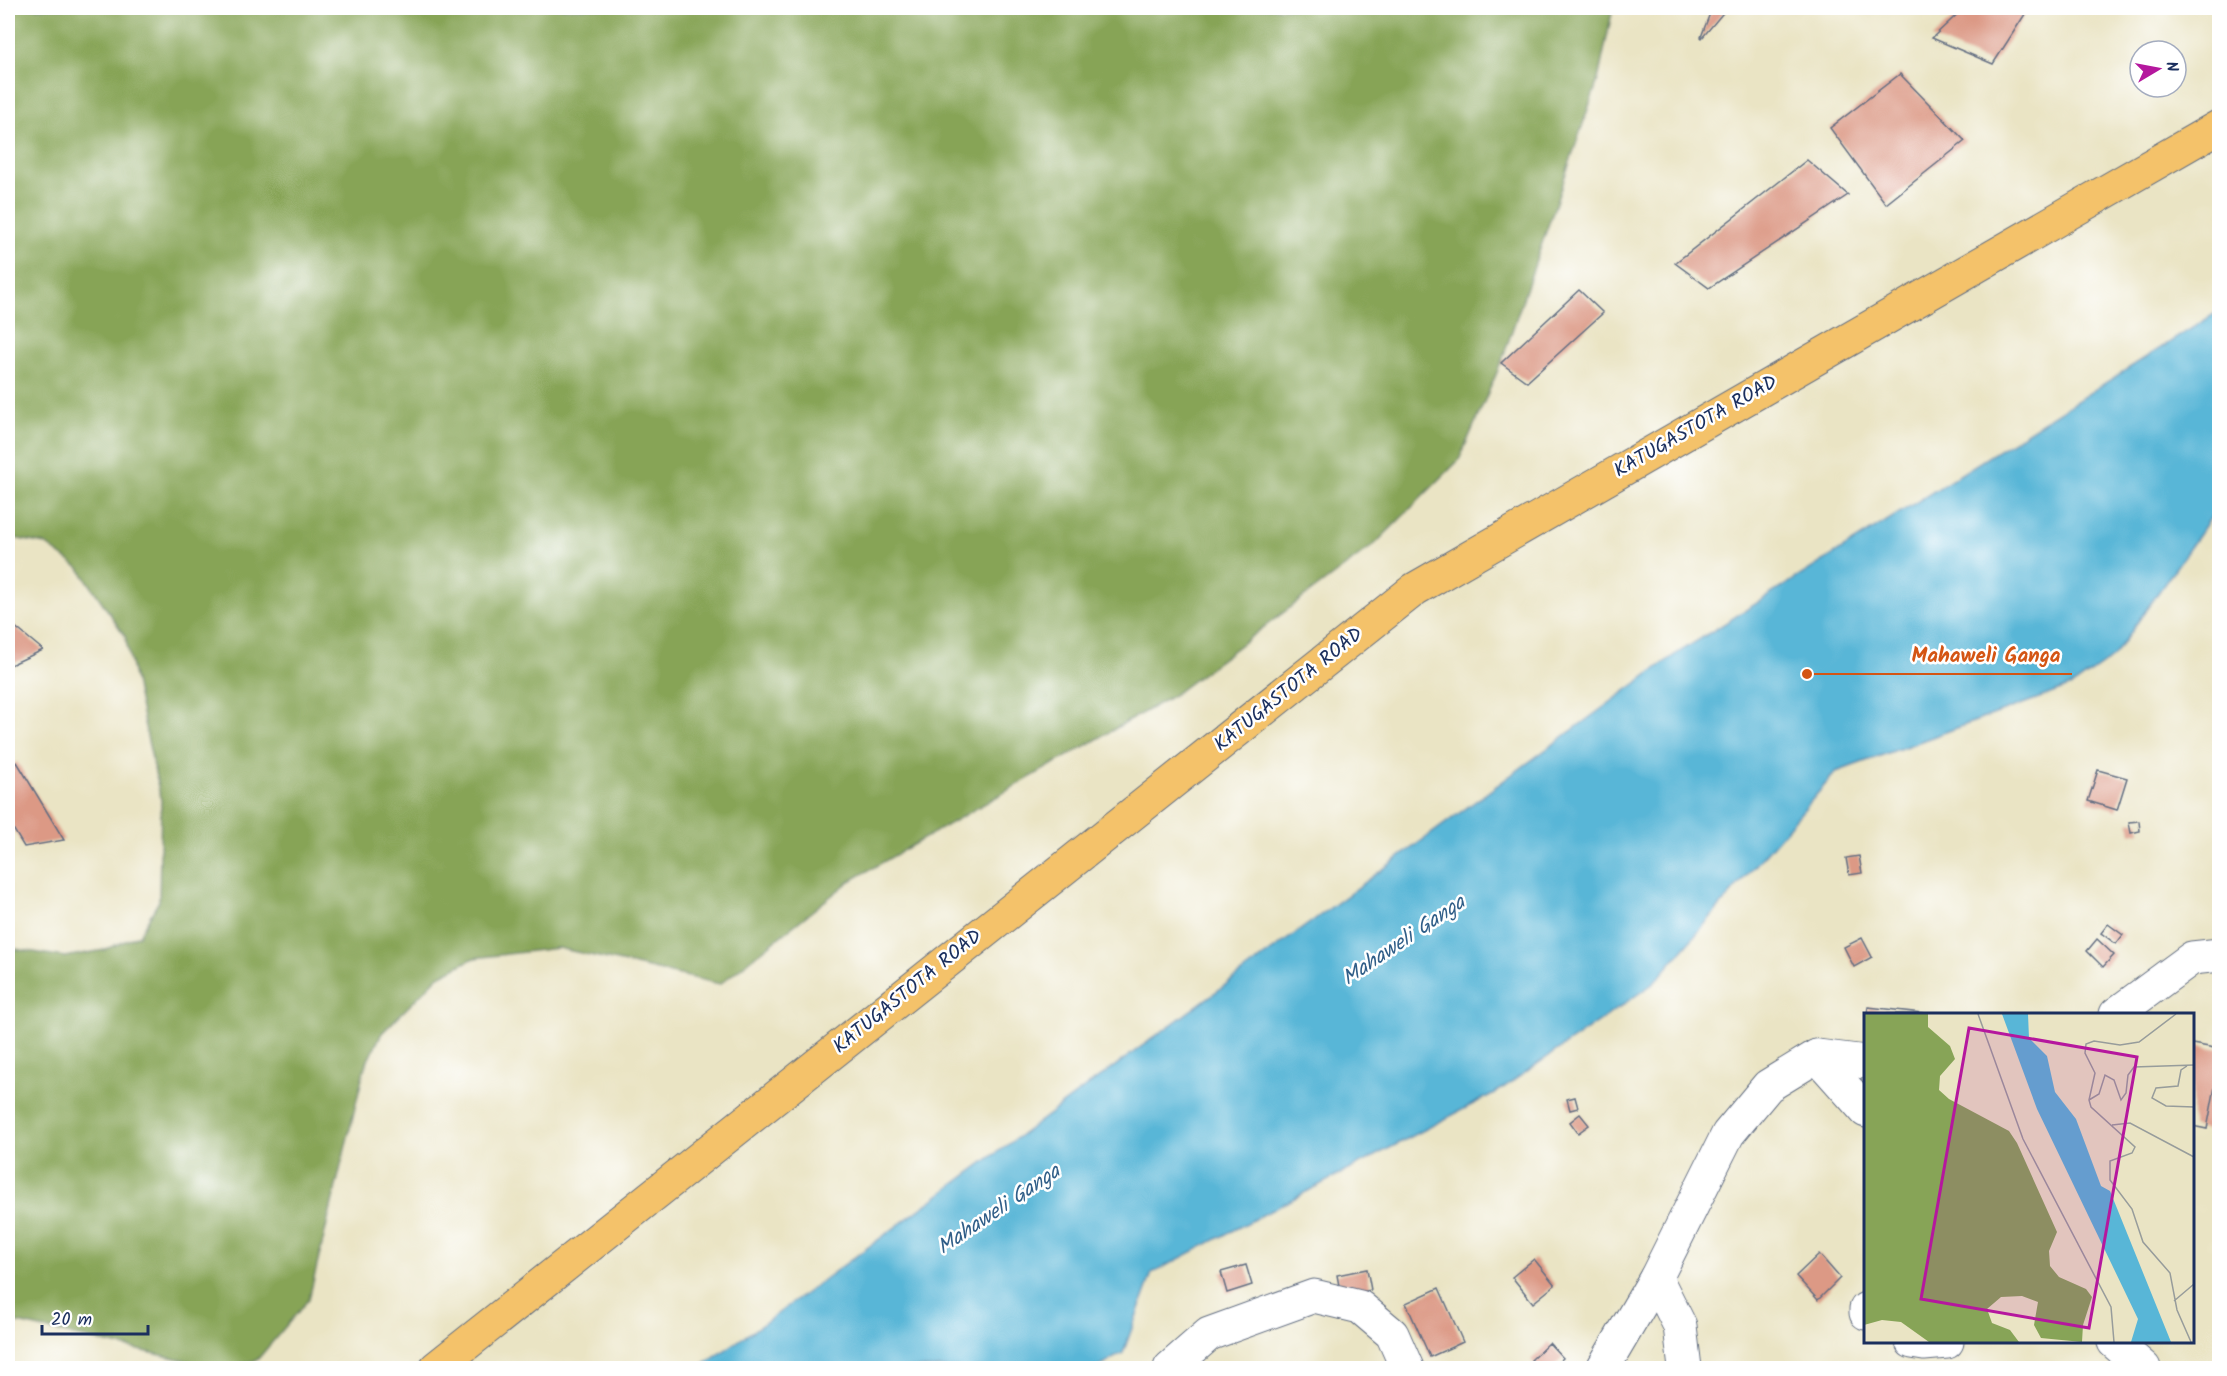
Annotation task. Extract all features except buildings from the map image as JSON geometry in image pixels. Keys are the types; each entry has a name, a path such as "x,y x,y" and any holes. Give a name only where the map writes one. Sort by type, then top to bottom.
{"main road":[{"name":"KATUGASTOTA ROAD","path":"436,1368 1414,590 2220,126"}],"street":[{"path":"2117,1013 2192,958 2220,955"},
{"path":"1603,1368 1656,1278 1728,1134 1768,1086 1816,1056 1864,1062"},
{"path":"1816,1056 1864,1109"},
{"path":"1656,1278 1680,1326 1685,1368"},
{"path":"1170,1368 1209,1334 1314,1296 1360,1307 1392,1335 1407,1368"},
{"path":"2116,1343 2144,1368"}],"green space":[{"path":"8,8 1613,8 1598,80 1501,363 1459,460 1375,544 1172,696 850,881 720,984 558,948 474,958 439,976 382,1033 365,1066 309,1299 257,1360 219,1368 18,1323 8,1325 8,948 65,957 104,950 139,935 159,901 161,800 125,636 79,568 45,544 8,537"}],"water":[{"path":"2219,311 2219,506 2113,657 2072,686 1836,772 1654,983 1500,1090 1152,1273 1123,1353 1096,1368 699,1368 773,1317 1676,654"}],"place":[{"name":"Mahaweli Ganga","path":"1807,674"}]}
